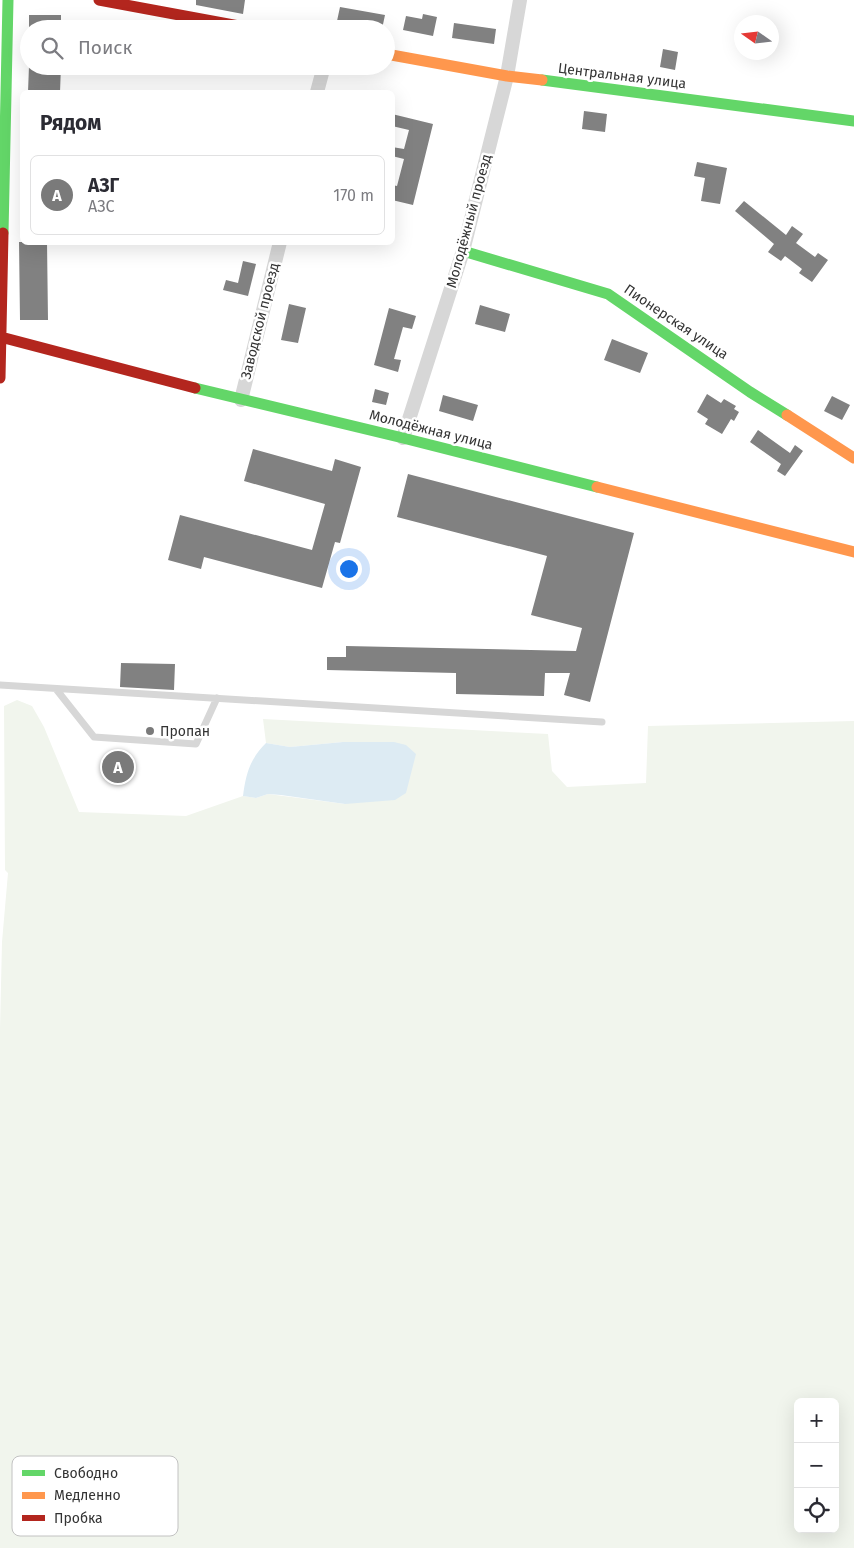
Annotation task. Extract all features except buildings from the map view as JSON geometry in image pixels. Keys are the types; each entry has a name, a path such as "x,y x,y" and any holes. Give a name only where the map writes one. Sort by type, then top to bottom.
{"street":[{"path":"0,378 8,0"},
{"path":"99,0 207,20"},
{"name":"Молодёжный проезд","path":"403,438 463,251 507,76 520,0"},
{"name":"Центральная улица","path":"395,56 507,76 854,121"},
{"path":"318,90 322,75"},
{"name":"Заводской проезд","path":"241,400 279,245"},
{"name":"Пионерская улица","path":"463,251 608,294 750,392 854,458"},
{"name":"Молодёжная улица","path":"1,338 241,400 403,438 854,552"}],"lane":[{"path":"0,685 602,722"},
{"path":"56,689 94,737 196,744 218,698"}],"shaded area":[{"path":"17,700 32,706 44,727 79,812 186,816 243,796 256,798 268,794 345,804 394,742 343,742 290,747 266,743 263,719 548,734 552,771 567,787 646,783 648,726 854,721 854,1548 0,1548 0,1029 2,942 8,873 5,870 4,706"},
{"path":"343,742 394,742 406,745 416,754 406,793 395,800 345,804 281,795 268,794 256,798 243,796 250,767 256,755 266,743 290,747"}],"traffic: fast":[{"path":"3,233 8,0"},
{"path":"542,80 854,121"},
{"path":"463,251 608,294 750,392 787,415"},
{"path":"195,388 597,487"}],"traffic: slow":[{"path":"395,56 507,76 542,80"},
{"path":"787,415 854,458"},
{"path":"597,487 854,552"}],"traffic: jam":[{"path":"99,0 207,20"},
{"path":"0,378 3,233"},
{"path":"1,337 195,388"}],"place":[{"name":"Пропан","path":"150,731"},
{"name":"АЗГ","path":"118,767"}]}
